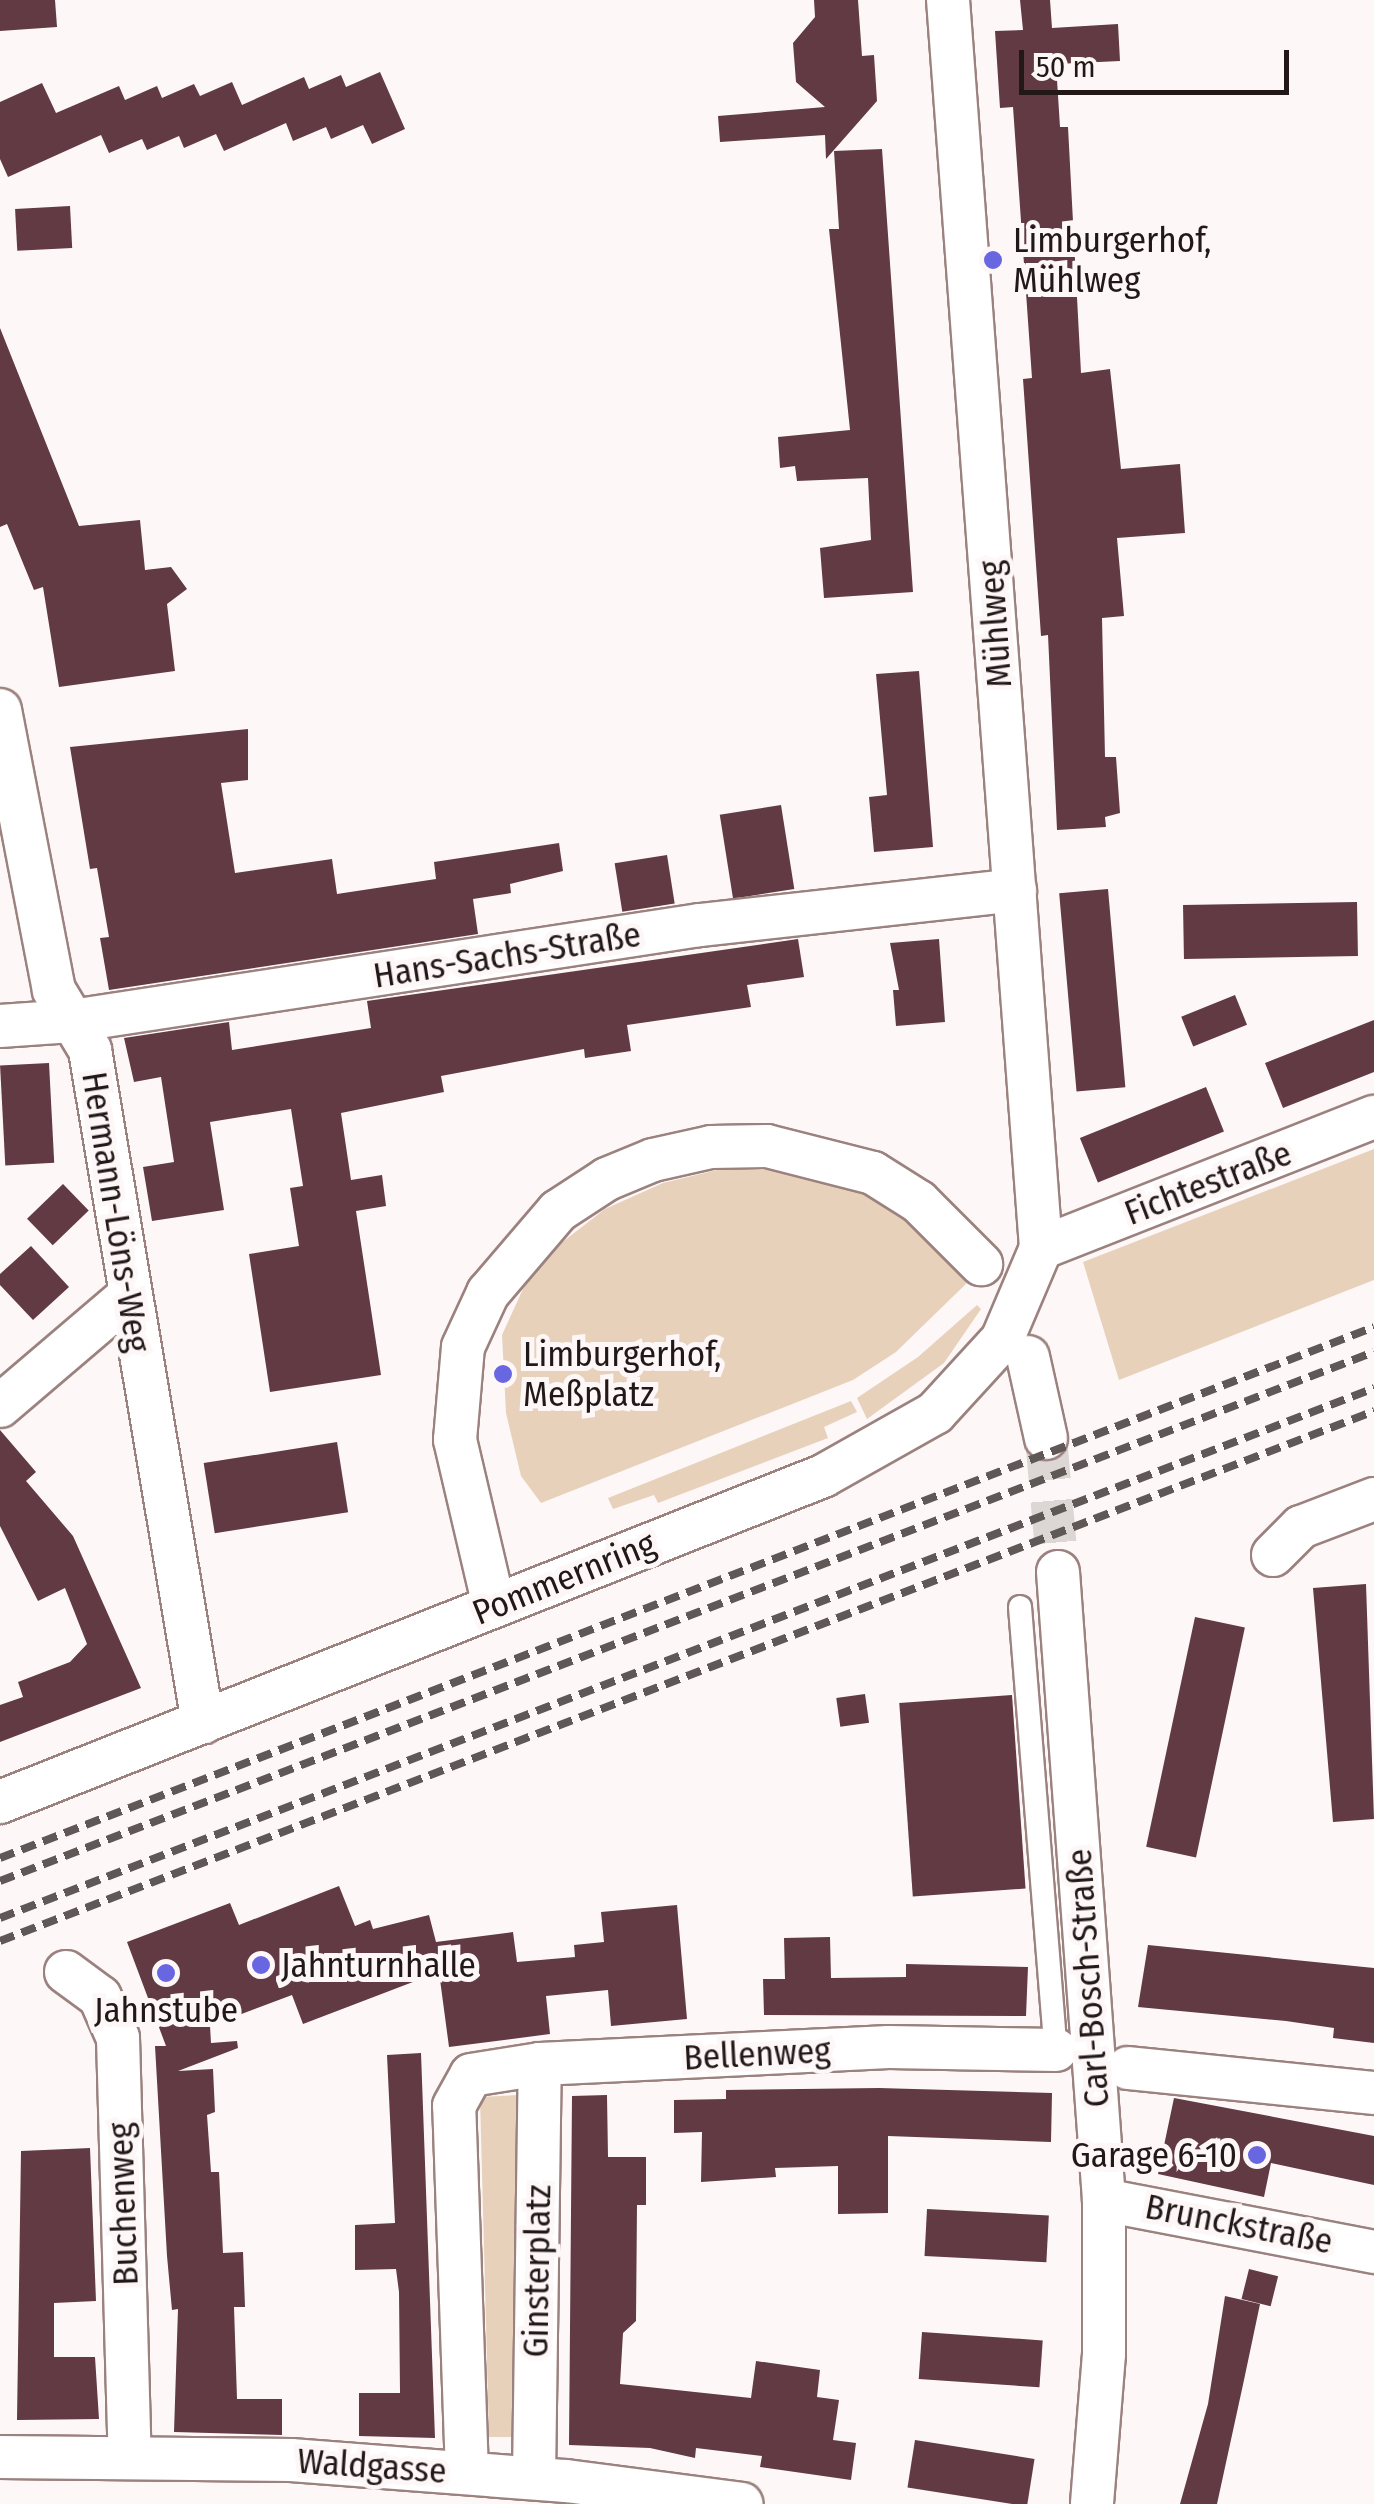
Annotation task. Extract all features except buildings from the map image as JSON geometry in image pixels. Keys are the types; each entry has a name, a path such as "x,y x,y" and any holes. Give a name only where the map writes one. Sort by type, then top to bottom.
{"street":[{"name":"Mühlweg","path":"948,0 1042,1248"},
{"name":"Hermann-Löns-Weg","path":"0,710 54,990 90,1050 204,1723"},
{"name":"Hans-Sachs-Straße","path":"0,1026 72,1021 700,925 1015,890"},
{"name":"Fichtestraße","path":"1042,1248 1374,1117"},
{"path":"494,1606 455,1440 463,1347 488,1293 558,1211 607,1179 653,1160 711,1148 768,1146 873,1173 919,1202 981,1264"},
{"name":"Pommernring","path":"0,1802 204,1723 890,1443 974,1377 1019,1308 1042,1248"},
{"path":"0,1406 129,1296"},
{"path":"1028,1357 1046,1438"},
{"path":"1273,1555 1301,1527 1374,1499"},
{"name":"Carl-Bosch-Straße","path":"1058,1572 1104,2200 1104,2354 1092,2504"},
{"name":"Buchenweg","path":"66,1972 100,1997 118,2038 130,2456"},
{"name":"Bellenweg","path":"462,2083 471,2074 540,2064 889,2047 1056,2050"},
{"name":"Ginsterplatz","path":"540,2064 555,2488"},
{"path":"1128,2068 1374,2093"},
{"name":"Ginsterplatz","path":"462,2083 454,2106 467,2473"},
{"name":"Brunckstraße","path":"1104,2200 1374,2252"},
{"name":"Waldgasse","path":"0,2458 130,2456 467,2473 555,2488 742,2504"}],"lane":[{"name":"Carl-Bosch-Straße","path":"1020,1607 1056,2050"}],"shaded area":[{"path":"1374,1149 1374,1280 1119,1380 1083,1262"},
{"path":"717,1170 785,1170 851,1186 893,1210 972,1278 896,1352 853,1380 541,1503 521,1476 506,1413 502,1335 523,1289 556,1247 605,1209 663,1183"},
{"path":"977,1305 981,1309 944,1363 867,1419 857,1398 918,1357"},
{"path":"851,1401 857,1412 824,1427 828,1438 658,1503 654,1495 613,1509 608,1498"},
{"path":"518,2095 512,2437 489,2437 480,2097"}],"tunnel":[{"path":"1046,1438 1058,1572"}],"railway":[{"path":"0,1858 1374,1327"},
{"path":"0,1881 1374,1352"},
{"path":"0,1918 1374,1388"},
{"path":"0,1941 1374,1411"}],"place":[{"name":"Limburgerhof, Mühlweg","path":"993,260"},
{"name":"Limburgerhof, Meßplatz","path":"503,1374"},
{"name":"Jahnturnhalle","path":"261,1965"},
{"name":"Jahnstube","path":"166,1973"},
{"name":"Garage 6-10","path":"1257,2155"}]}
